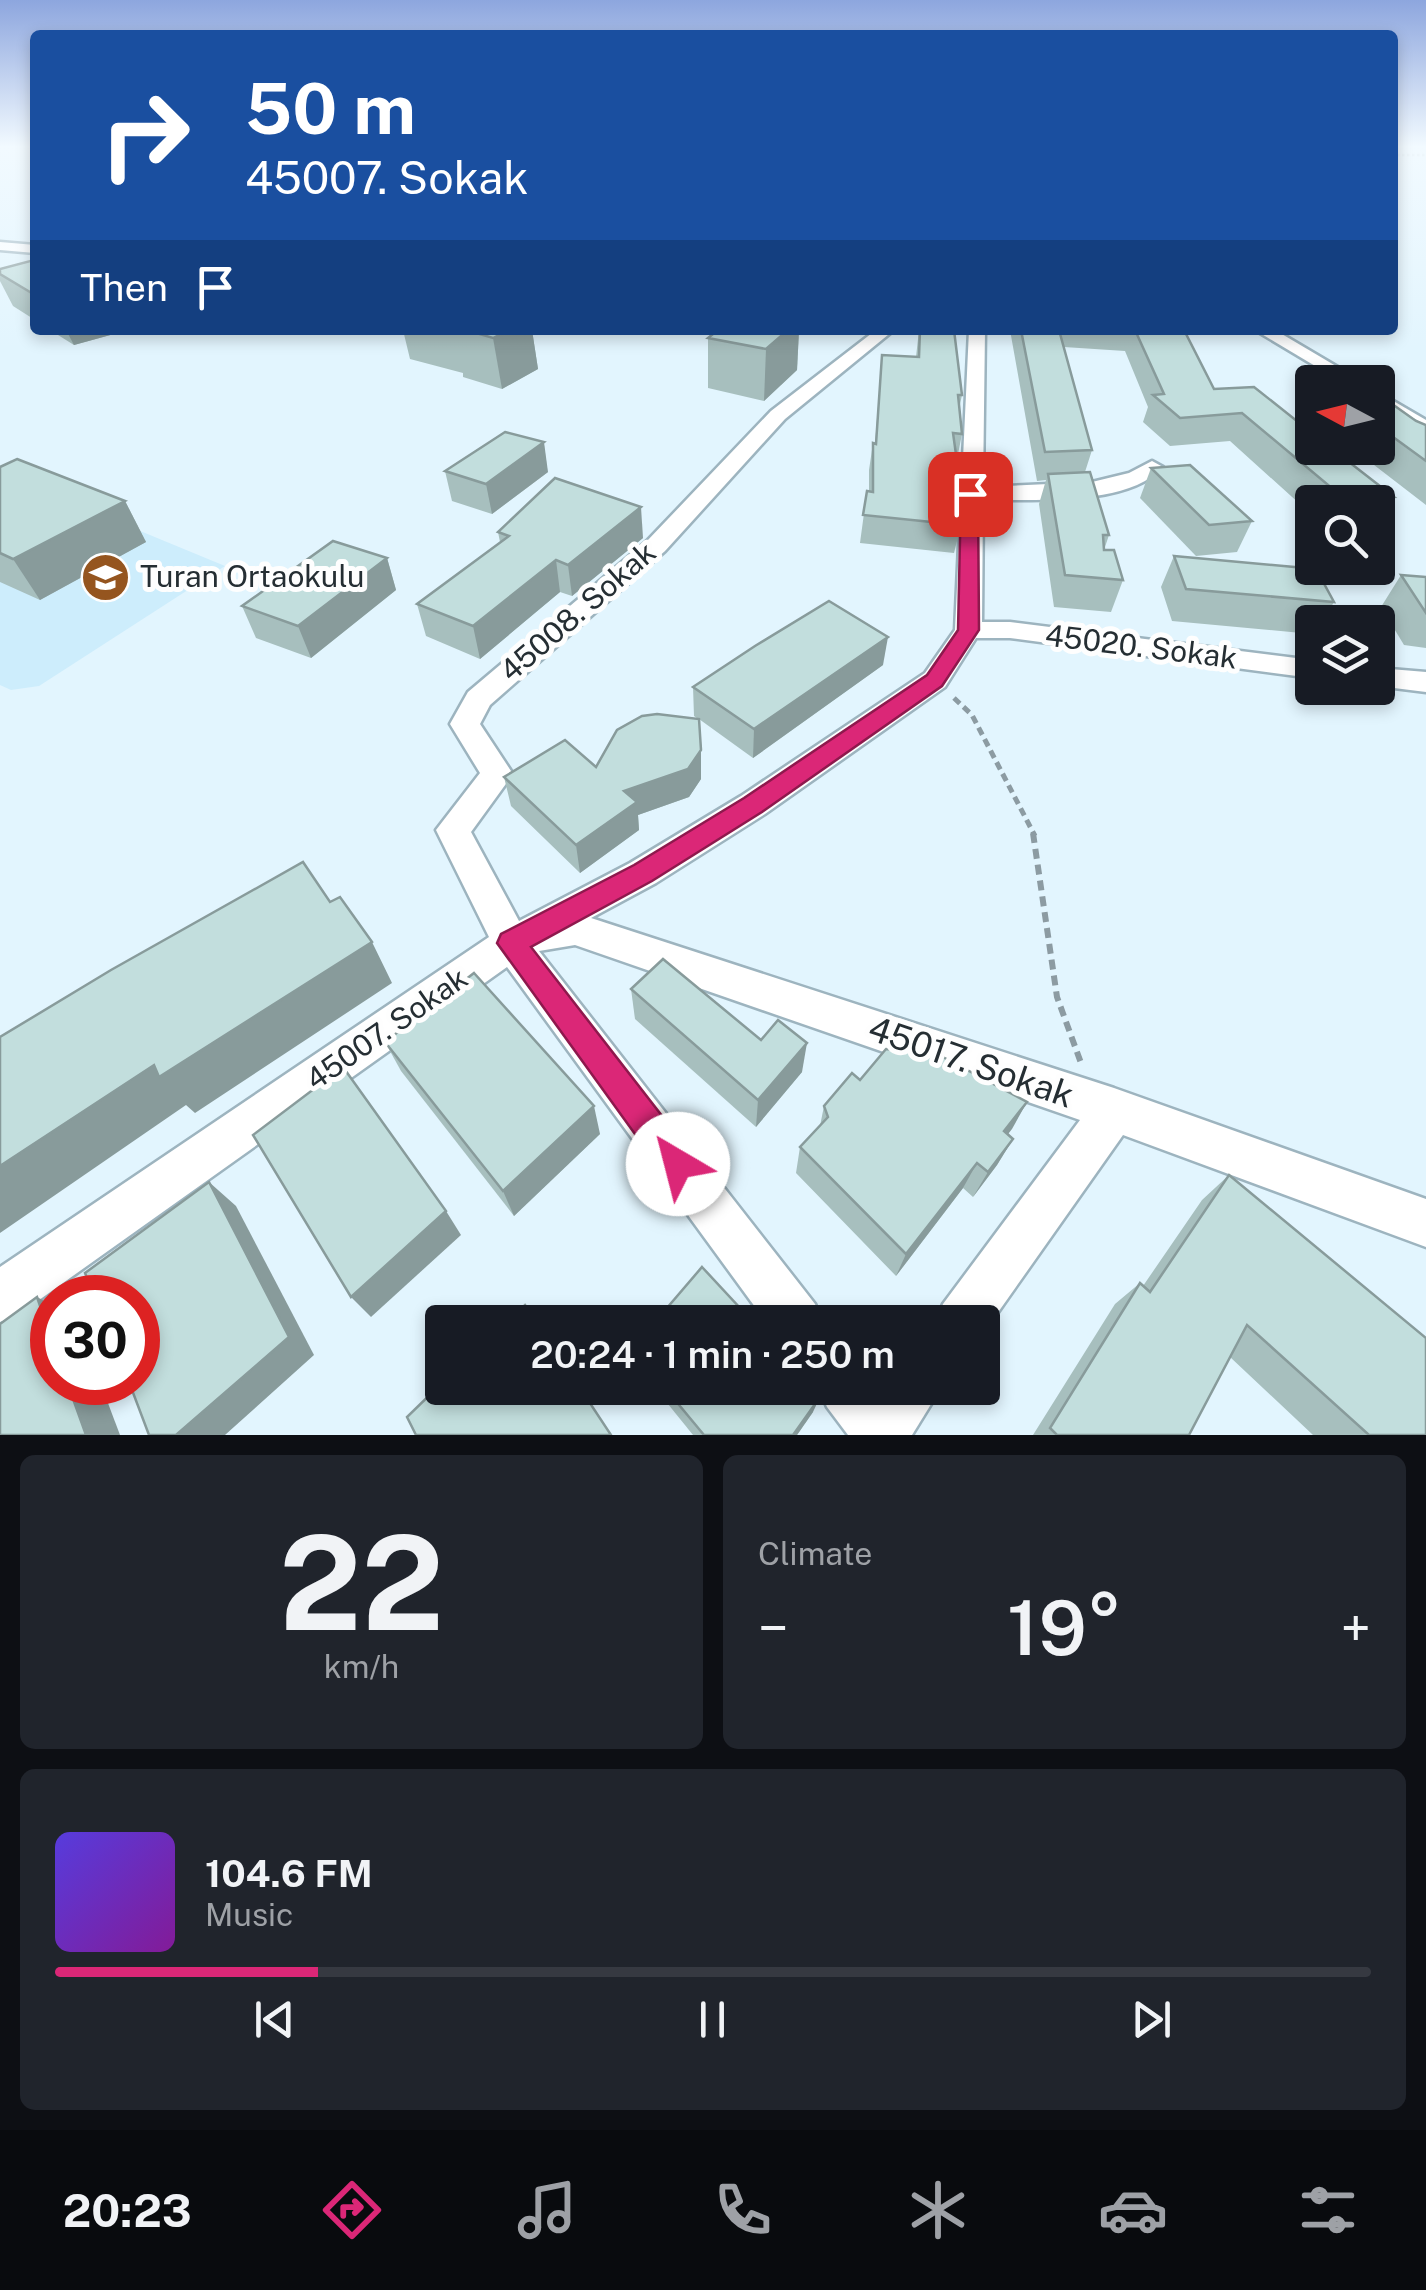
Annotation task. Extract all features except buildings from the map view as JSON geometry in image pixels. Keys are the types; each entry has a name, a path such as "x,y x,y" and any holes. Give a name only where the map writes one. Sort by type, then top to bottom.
{"street":[{"path":"0,246 30,249"},
{"name":"45008. Sokak","path":"512,943 453,830 497,774 465,724 478,699 656,546 778,415 880,335"},
{"path":"968,630 977,335"},
{"path":"1273,335 1325,365"},
{"path":"1395,409 1426,428"},
{"path":"970,494 1099,487 1139,479 1152,467"},
{"name":"45007. Sokak","path":"0,1297 512,943 643,873 753,805 934,680 968,630"},
{"name":"45020. Sokak","path":"968,630 1010,630 1295,667"},
{"path":"1395,679 1426,682"},
{"name":"45017. Sokak","path":"512,943 575,929 1114,1110 1426,1223"},
{"path":"512,943 784,1305"},
{"path":"972,1305 1114,1110"},
{"path":"859,1405 880,1434 901,1405"}],"path":[{"path":"934,680 972,715 1036,838 1057,998 1076,1056 1114,1110"}],"shaded area":[{"name":"Turan Ortaokulu","path":"24,483 225,566 39,686 11,690 0,685 0,493"}],"place":[{"name":"Turan Ortaokulu","path":"105,577"}],"route":[{"path":"678,1164 512,943 643,873 753,805 934,680 968,630 970,494"}]}
